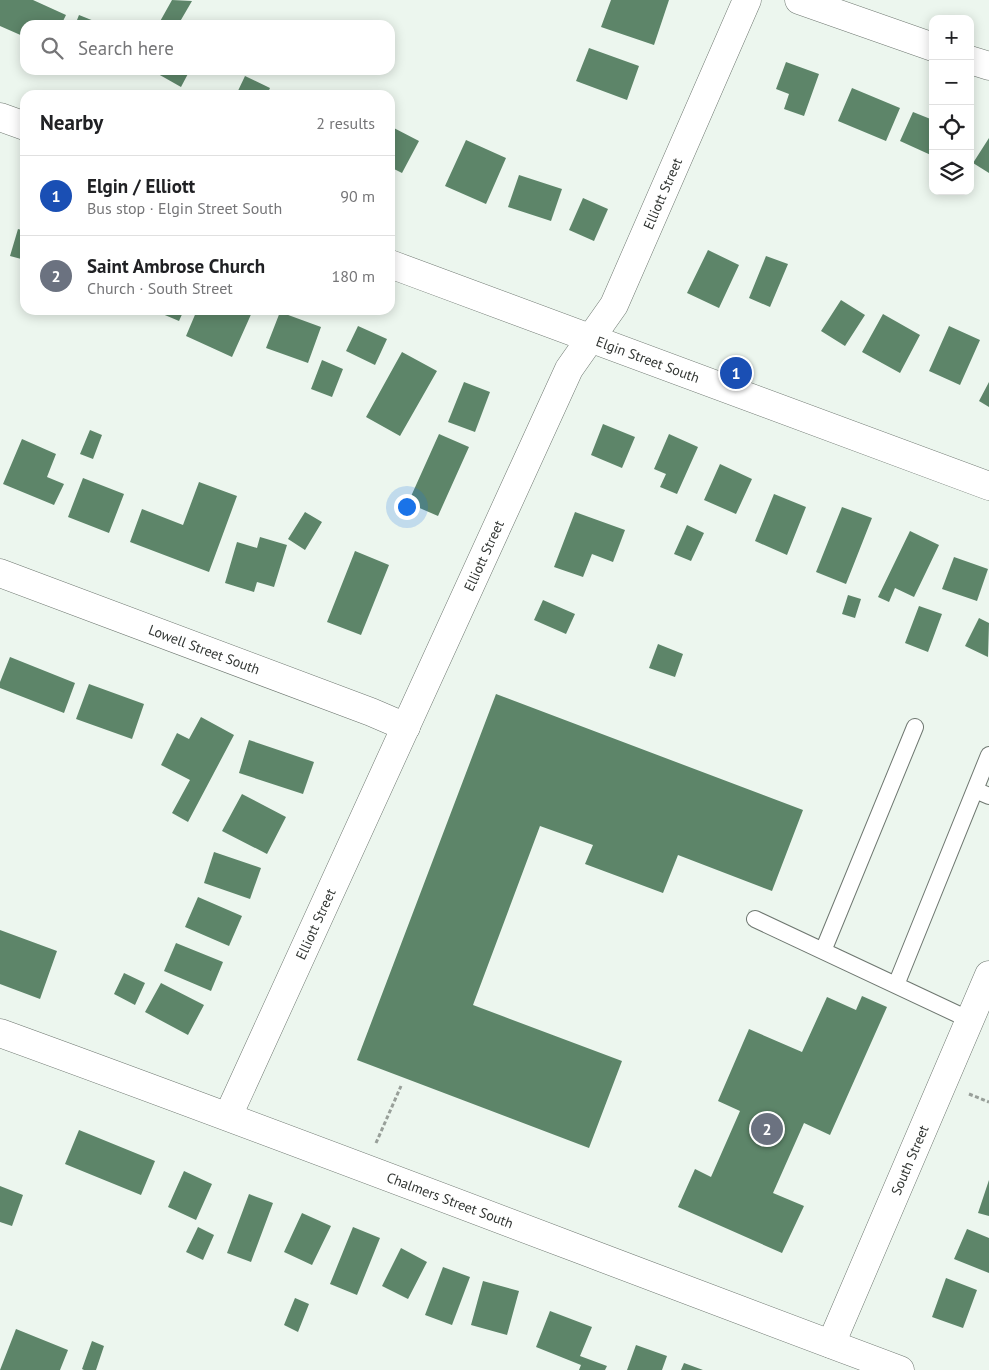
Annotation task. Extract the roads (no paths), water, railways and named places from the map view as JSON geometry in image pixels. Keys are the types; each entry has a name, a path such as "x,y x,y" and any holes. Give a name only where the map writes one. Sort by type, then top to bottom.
{"street":[{"name":"Elliott Street","path":"228,1116 568,369 614,305 746,0"},
{"path":"799,0 929,46"},
{"path":"974,61 989,66"},
{"path":"0,117 20,124"},
{"name":"Elgin Street South","path":"395,266 989,486"},
{"name":"Lowell Street South","path":"0,573 371,712 406,727"},
{"name":"South Street","path":"831,1344 989,975"},
{"name":"Chalmers Street South","path":"0,1033 228,1116 579,1251 900,1370"}],"lane":[{"path":"823,951 914,726"},
{"path":"896,985 982,793 989,755"},
{"path":"755,919 970,1020"}],"place":[{"name":"Elgin / Elliott","path":"736,373"},
{"name":"Saint Ambrose Church","path":"767,1129"}]}
